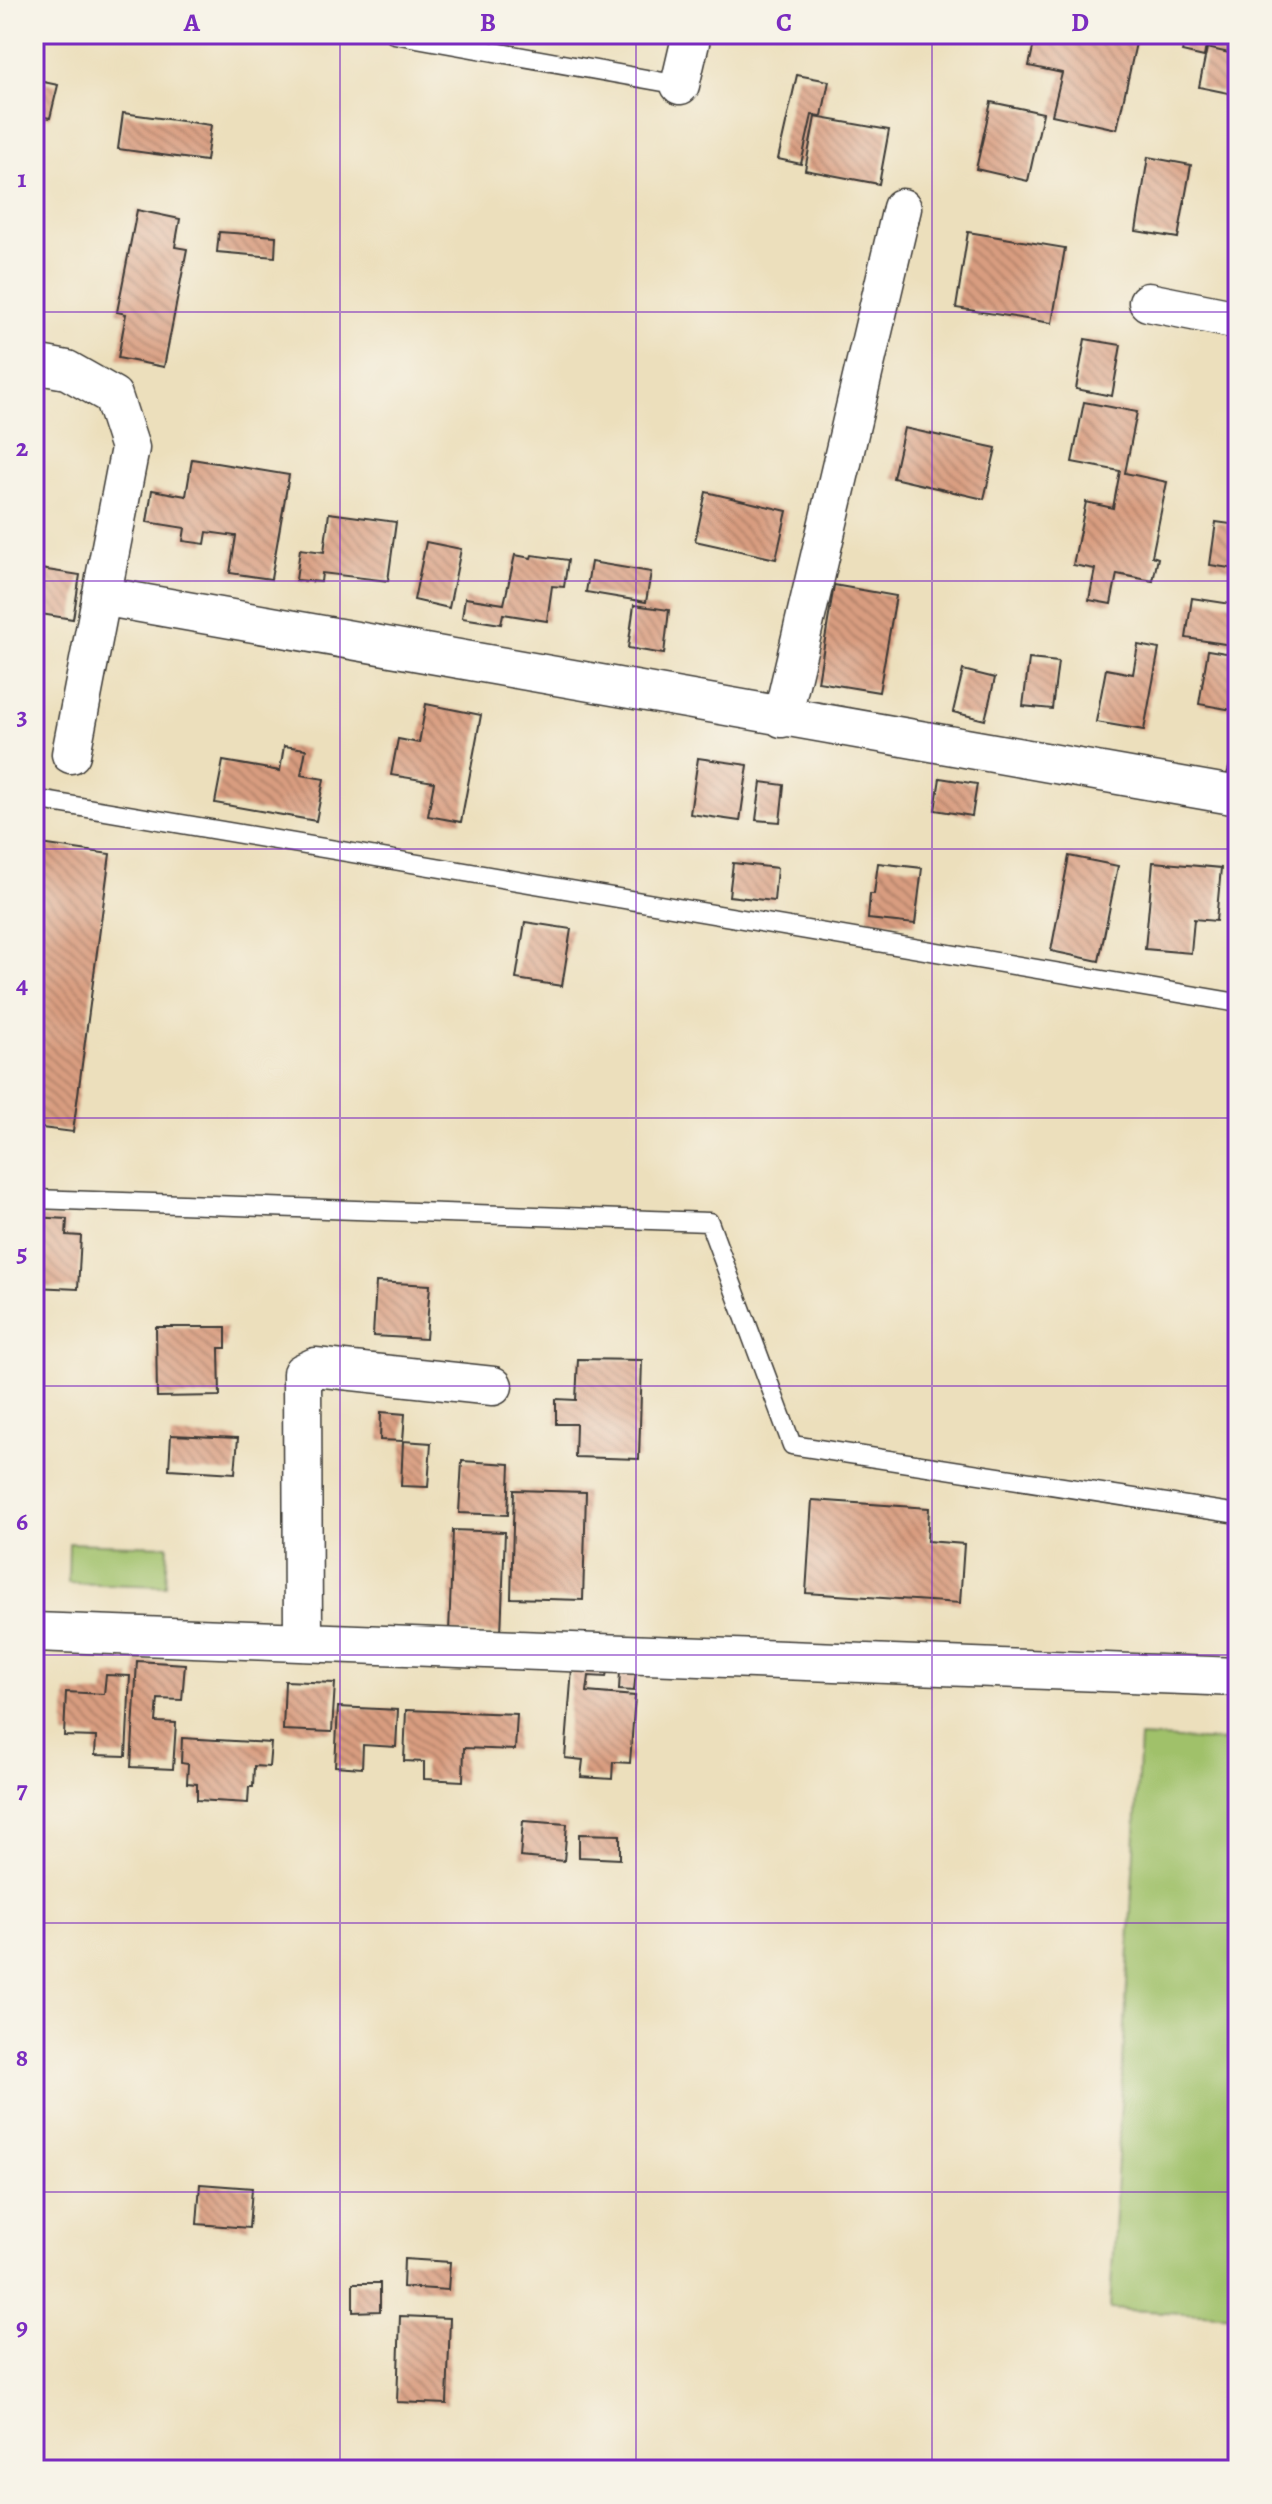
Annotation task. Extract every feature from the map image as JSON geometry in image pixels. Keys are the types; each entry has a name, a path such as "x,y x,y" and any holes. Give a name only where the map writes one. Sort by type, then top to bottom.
{"street":[{"path":"680,85 692,34"},
{"path":"782,718 902,208"},
{"path":"1148,302 1238,320"},
{"path":"34,364 67,370 113,396 130,448 71,754"},
{"path":"101,596 1238,796"},
{"path":"303,1642 302,1373 315,1367 493,1386"},
{"path":"34,1632 1238,1677"}],"lane":[{"path":"394,34 680,85"},
{"path":"34,799 1238,1003"},
{"path":"34,1199 709,1222 792,1445 1238,1514"}],"green space":[{"path":"69,1543 168,1546 166,1586 68,1583"},
{"path":"1140,1737 1238,1742 1238,2316 1110,2309"}],"building":[{"path":"1036,34 1138,34 1117,129 1052,115 1062,73 1029,66"},
{"path":"1185,34 1208,34 1204,57 1182,52"},
{"path":"1207,48 1238,55 1238,95 1199,87"},
{"path":"797,75 829,81 822,116 812,115 801,164 778,159"},
{"path":"34,80 58,85 50,118 34,115"},
{"path":"991,102 1043,113 1028,181 976,169"},
{"path":"123,113 211,125 206,161 118,149"},
{"path":"815,117 889,130 879,184 805,170"},
{"path":"1148,157 1191,165 1178,238 1136,231"},
{"path":"137,210 180,219 175,247 187,249 164,367 118,358 126,314 117,312"},
{"path":"219,232 276,236 275,257 217,252"},
{"path":"968,232 1065,248 1052,323 956,308"},
{"path":"1085,339 1121,345 1112,396 1076,389"},
{"path":"1084,402 1137,412 1125,473 1167,482 1152,556 1158,558 1153,581 1117,574 1111,604 1089,600 1095,569 1073,565 1086,502 1113,508 1120,471 1072,462"},
{"path":"904,428 996,448 984,499 893,478"},
{"path":"192,459 289,475 271,579 230,573 236,536 207,532 205,544 183,541 185,528 147,522 152,490 186,496"},
{"path":"706,492 787,511 776,559 695,541"},
{"path":"329,513 396,522 388,581 322,573 321,582 296,580 300,549 324,552"},
{"path":"1216,522 1238,525 1236,569 1210,565"},
{"path":"426,542 461,549 449,608 414,600"},
{"path":"515,555 568,560 564,587 552,586 547,621 503,614 501,624 462,618 465,598 504,604"},
{"path":"591,562 651,572 646,602 586,592"},
{"path":"34,568 80,575 73,619 34,613"},
{"path":"834,585 896,596 879,692 818,682"},
{"path":"1192,598 1238,605 1238,646 1186,638"},
{"path":"634,605 669,610 664,654 628,648"},
{"path":"1138,645 1159,649 1144,730 1096,722 1106,669 1133,674"},
{"path":"1208,650 1238,655 1238,711 1199,704"},
{"path":"1029,659 1058,662 1052,709 1023,706"},
{"path":"963,670 995,678 985,720 953,712"},
{"path":"426,704 481,715 461,822 428,816 434,782 391,775 398,739 419,743"},
{"path":"1238,740 1238,778 1227,775"},
{"path":"284,746 306,749 301,775 324,779 316,821 215,803 223,761 280,771"},
{"path":"698,758 748,765 740,821 690,814"},
{"path":"940,778 977,784 972,816 935,810"},
{"path":"761,782 784,785 780,822 756,820"},
{"path":"34,843 110,854 73,1132 34,1127"},
{"path":"1069,856 1118,866 1099,961 1051,951"},
{"path":"1153,862 1221,868 1216,921 1194,919 1191,953 1145,949"},
{"path":"733,863 777,868 774,901 729,896"},
{"path":"878,863 922,868 915,924 868,919 870,894 874,894"},
{"path":"525,922 571,929 562,986 516,979"},
{"path":"34,1217 67,1219 66,1235 81,1236 78,1289 34,1287"},
{"path":"376,1282 430,1285 426,1339 373,1336"},
{"path":"156,1327 226,1327 226,1348 219,1348 220,1396 157,1397"},
{"path":"578,1359 642,1360 639,1459 575,1457 576,1424 556,1424 556,1399 576,1400"},
{"path":"381,1412 405,1414 403,1441 380,1440"},
{"path":"171,1435 238,1438 235,1473 169,1469"},
{"path":"403,1441 431,1443 428,1487 401,1486"},
{"path":"462,1461 510,1464 508,1515 459,1513"},
{"path":"514,1490 586,1492 583,1600 511,1598"},
{"path":"812,1500 929,1508 927,1541 964,1544 960,1603 806,1593"},
{"path":"453,1530 505,1532 501,1634 449,1632"},
{"path":"137,1661 185,1664 182,1700 158,1699 156,1722 176,1723 173,1769 131,1767"},
{"path":"572,1669 607,1671 606,1677 589,1676 587,1692 635,1696 630,1763 613,1762 612,1779 581,1777 583,1760 565,1758"},
{"path":"620,1671 636,1671 634,1691 619,1690"},
{"path":"106,1675 130,1676 126,1756 95,1755 96,1737 64,1736 66,1692 104,1694"},
{"path":"285,1681 335,1683 332,1732 283,1730"},
{"path":"338,1707 398,1710 396,1747 363,1745 362,1768 335,1766"},
{"path":"406,1710 517,1714 515,1750 464,1748 463,1781 424,1779 424,1762 404,1761"},
{"path":"182,1738 271,1743 269,1767 254,1766 248,1803 197,1800 197,1784 187,1783 188,1764 181,1763"},
{"path":"523,1821 567,1824 564,1861 520,1857"},
{"path":"579,1834 620,1835 620,1859 579,1857"},
{"path":"200,2184 252,2188 249,2228 197,2224"},
{"path":"404,2259 450,2262 448,2290 403,2287"},
{"path":"353,2283 380,2283 380,2311 353,2312"},
{"path":"400,2316 450,2318 447,2404 397,2402"}]}
